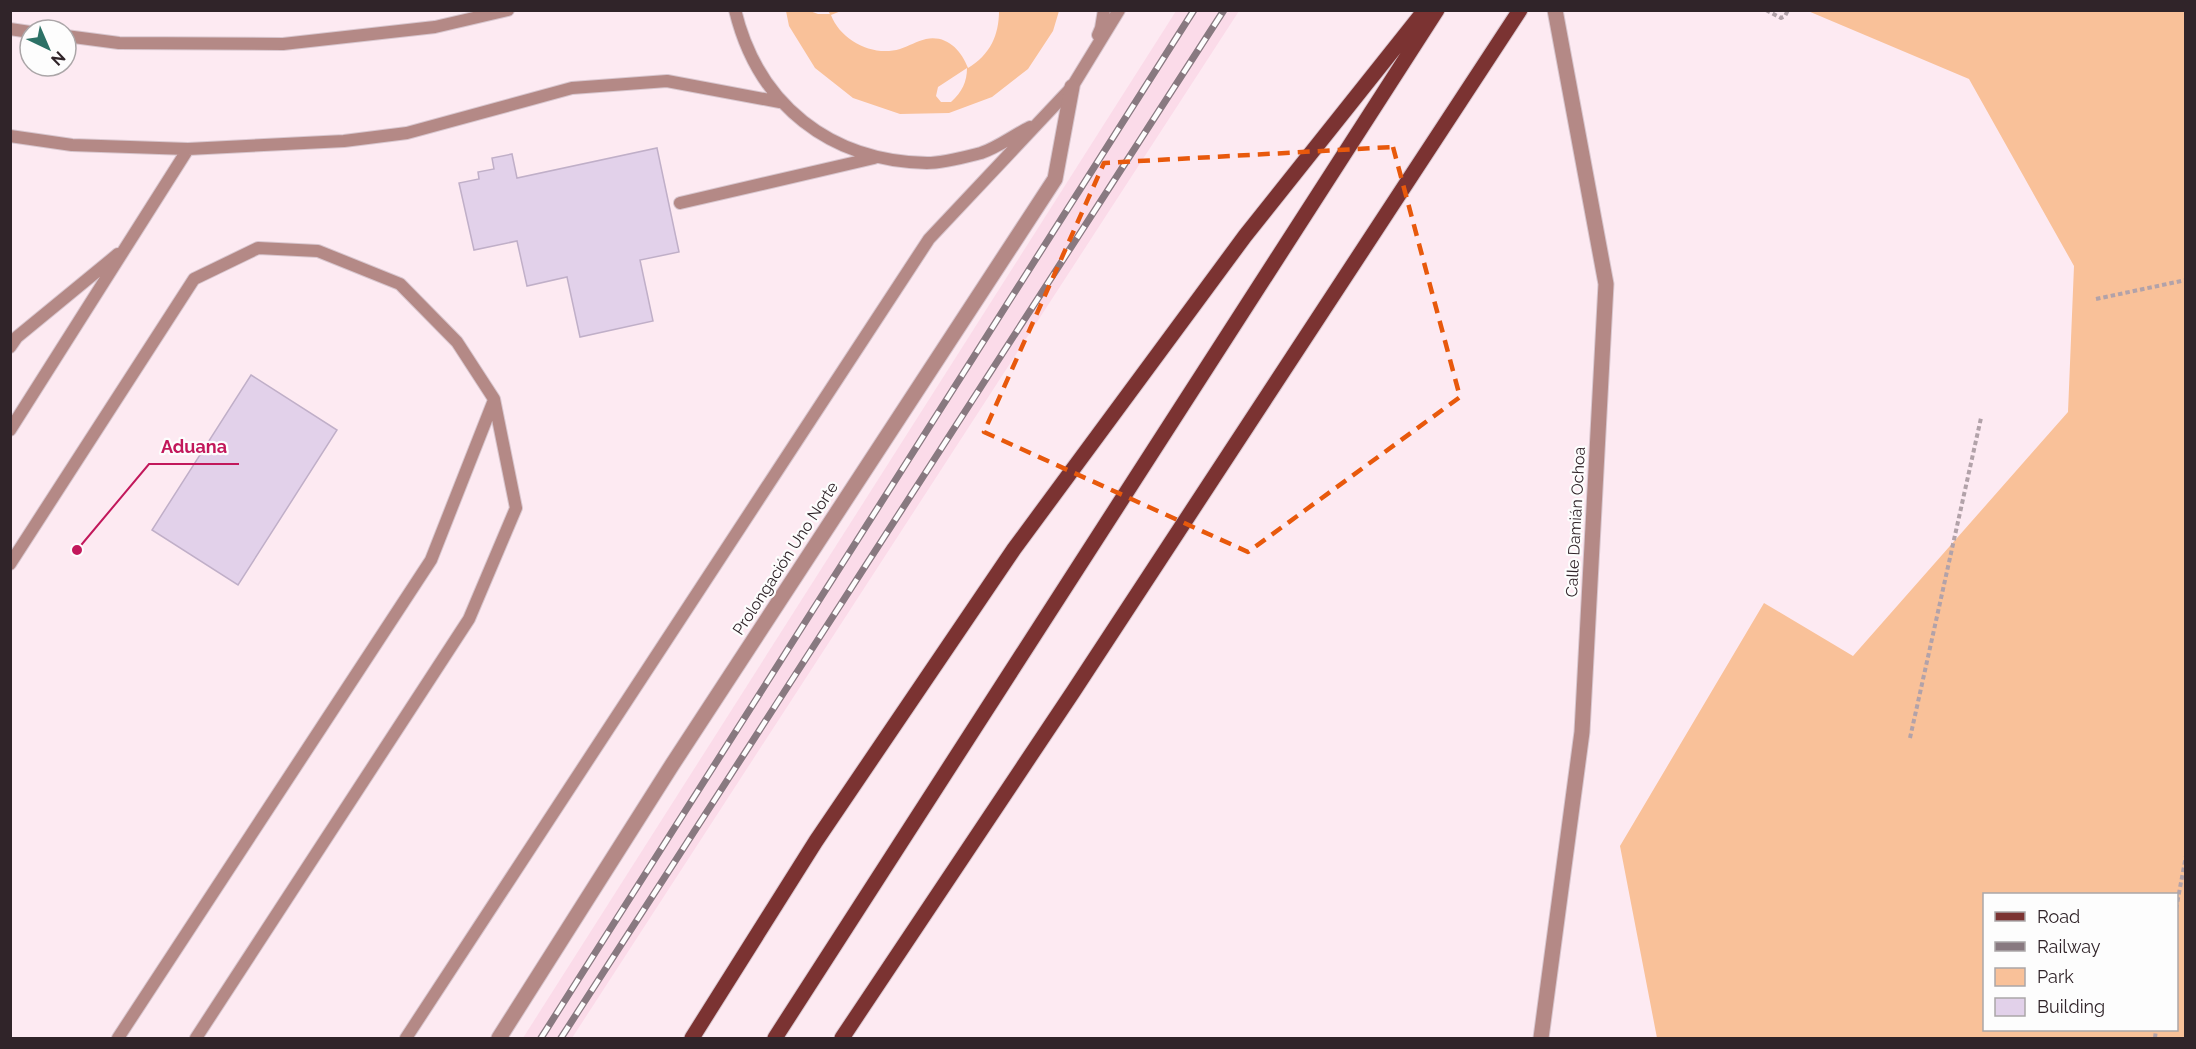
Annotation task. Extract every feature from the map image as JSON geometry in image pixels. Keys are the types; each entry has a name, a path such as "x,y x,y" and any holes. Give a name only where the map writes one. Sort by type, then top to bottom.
{"main road":[{"path":"692,1038 816,841 1014,549 1245,236 1425,10"},
{"path":"775,1038 1437,10"},
{"path":"842,1038 1086,672 1520,10"}],"street":[{"name":"Calle Damián Ochoa","path":"1541,1038 1582,732 1606,284 1555,10"},
{"name":"Prolongación Uno Norte","path":"499,1038 672,765 1055,179 1072,87"}],"lane":[{"path":"78,38 119,43 283,44 435,27 508,10"},
{"path":"735,10 752,60 780,102 823,137 874,158 929,163 983,152 1032,126 1072,87 1101,28 1104,10"},
{"path":"406,1038 929,239 1072,87 1119,10"},
{"path":"10,136 72,145 188,149 344,141 407,133 572,88 667,81 780,102"},
{"path":"10,430 188,149"},
{"path":"680,203 874,158"},
{"path":"13,338 126,247"},
{"path":"10,564 194,279 258,248 318,251 400,284 457,342 494,399 516,508 469,619 196,1038"},
{"path":"118,1038 431,560 494,399"}],"path":[{"path":"1766,10 1781,18 1788,10"},
{"path":"2096,299 2186,280"},
{"path":"1910,738 1981,418"},
{"path":"2178,898 2186,856"}],"highlighted area":[{"path":"1393,147 1460,397 1248,552 984,432 1104,163"}],"shaded area":[{"path":"1176,11 1239,11 572,1038 523,1038"}],"green space":[{"path":"786,11 830,14 828,11 841,11 831,15 842,32 859,45 879,51 890,51 926,39 940,39 957,50 968,68 982,57 992,44 999,20 999,11 1059,11 1053,31 1028,69 992,97 949,113 900,114 853,98 815,68 789,26","holes":["967,68 961,91 951,102 941,102 936,96 938,87"]},
{"path":"1808,11 2185,11 2185,1038 1657,1038 1620,846 1764,603 1853,656 2068,412 2074,266 1969,79"}],"building":[{"path":"657,148 679,252 640,260 653,321 580,337 567,277 527,286 517,241 474,250 459,183 479,179 478,172 494,169 492,158 512,154 517,178"},
{"path":"251,375 337,430 238,585 152,530"}],"railway":[{"path":"541,1038 1194,10"},
{"path":"561,1038 1224,10"}],"place":[{"name":"Aduana","path":"77,550"}]}
